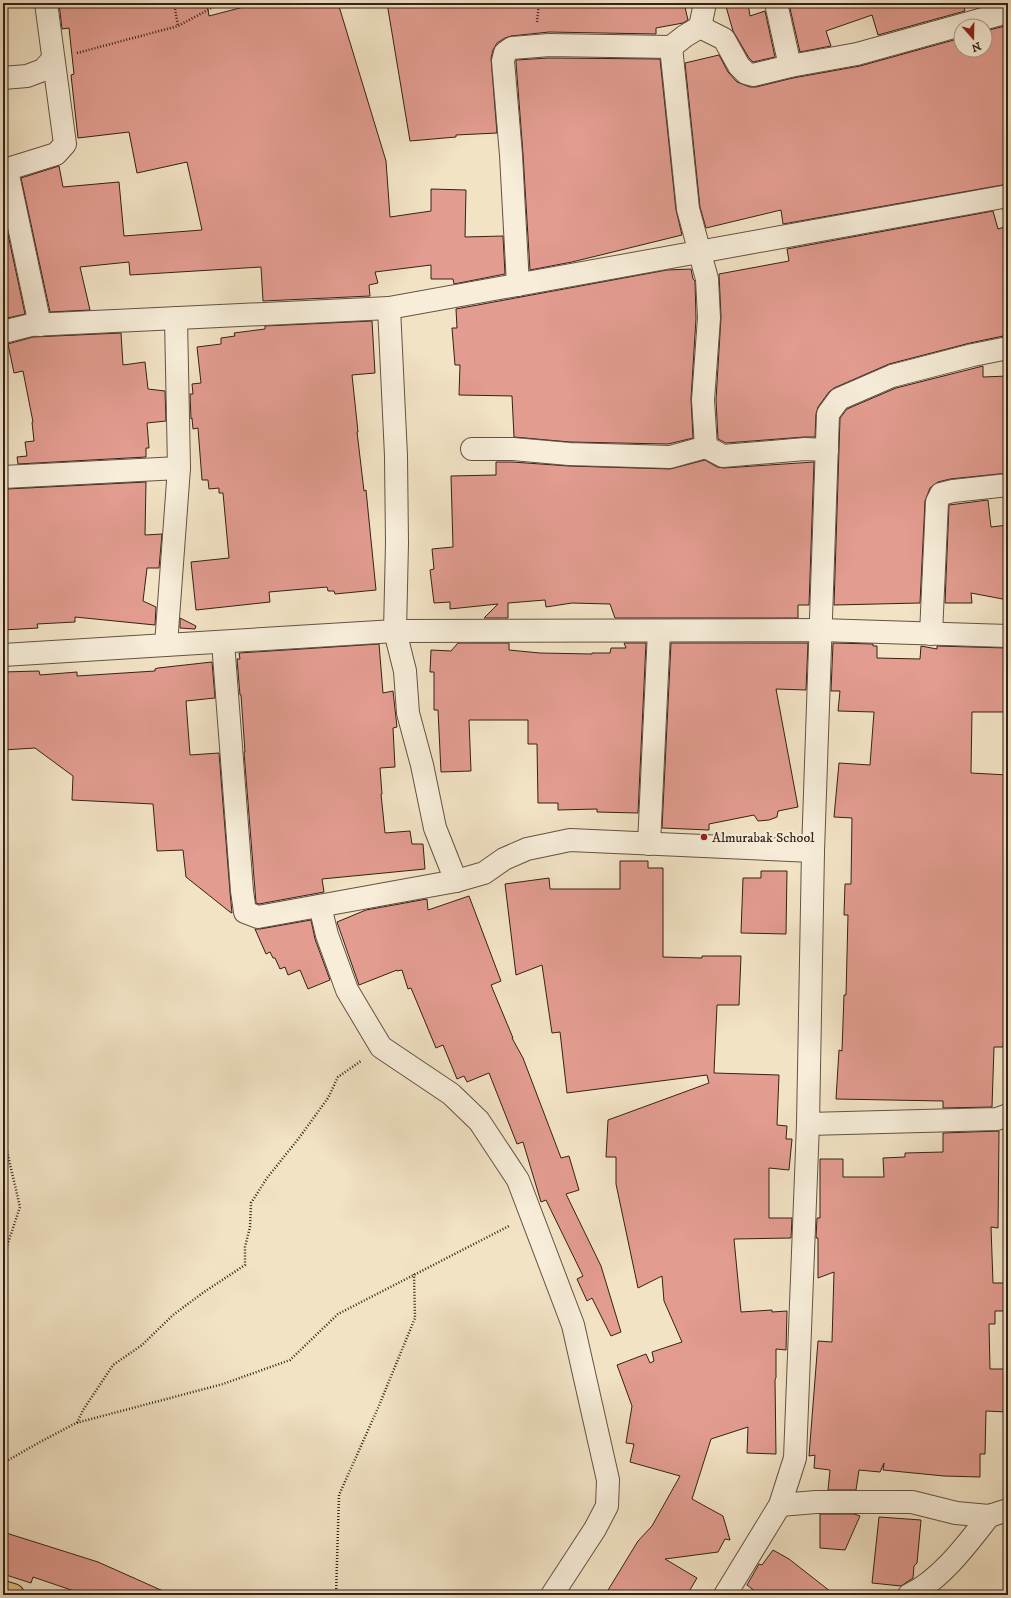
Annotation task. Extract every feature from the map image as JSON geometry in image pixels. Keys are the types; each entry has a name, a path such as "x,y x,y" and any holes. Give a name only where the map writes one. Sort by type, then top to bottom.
{"main road":[{"path":"3,1592 13,1595"}],"street":[{"path":"40,325 8,175 11,168 56,154 64,144 46,3"},
{"path":"518,285 511,155 503,61 505,53 512,48 549,45 671,47 700,27 705,3"},
{"path":"776,3 790,66"},
{"path":"700,27 724,39 739,66 746,73 753,75 790,66 857,54 1008,12"},
{"path":"671,47 688,209 707,279 709,318 703,400 706,447"},
{"path":"3,78 27,76 43,70 53,59"},
{"path":"3,332 40,325 389,308 1008,196"},
{"path":"389,308 396,456 397,543 394,631 405,672 408,713 422,765 435,828 456,882"},
{"path":"166,645 179,468 176,318"},
{"path":"724,1595 780,1505 795,1458 808,1124 813,851 828,414 839,399 892,376 973,355 1008,348"},
{"path":"472,449 514,448 569,454 670,457 706,447 722,456 805,449 827,450"},
{"path":"3,477 179,468"},
{"path":"931,634 937,502 941,494 953,491 1008,485"},
{"path":"3,655 394,631 820,630 1008,636"},
{"path":"649,844 659,631"},
{"path":"223,642 242,891 245,912 258,917 456,882 484,873 504,859 527,849 570,840 813,851"},
{"path":"320,906 327,935 347,990 381,1047 451,1094 479,1120 518,1180 573,1325 608,1480 606,1506 595,1529 552,1595"},
{"path":"808,1124 997,1119 1008,1115"},
{"path":"780,1505 816,1502 912,1502 956,1513 999,1513"},
{"path":"909,1595 918,1591 953,1562 999,1513"}],"path":[{"path":"174,3 178,26"},
{"path":"53,59 178,26 218,5 226,3"},
{"path":"76,1423 113,1365 142,1345 173,1315 204,1292 245,1265 245,1247 250,1227 251,1202 267,1178 328,1098 338,1077 381,1047"},
{"path":"3,1134 20,1207 7,1246 3,1270"},
{"path":"3,1463 76,1423 223,1384 290,1360 338,1314 531,1215"},
{"path":"336,1595 339,1495 378,1408 415,1318 414,1274"}],"building":[{"path":"59,3 207,3 209,16 259,3 338,3 386,161 390,217 431,211 431,189 466,190 465,237 503,236 505,274 454,284 453,279 431,279 431,265 375,272 378,283 369,285 370,296 263,301 261,267 130,275 129,262 80,267 90,310 50,312 21,178 59,166 63,187 119,182 124,236 202,230 187,162 137,173 129,132 78,138 71,75 74,74 69,28 62,29"},
{"path":"387,3 684,3 688,20 683,23 656,28 656,34 549,32 505,38 497,43 491,58 497,133 456,135 456,137 410,141"},
{"path":"725,3 748,3 750,16 765,11 775,57 753,62 749,58 733,31"},
{"path":"963,3 965,11 878,35 872,15 826,31 831,46 800,52 789,4"},
{"path":"1005,26 1008,36 1008,184 783,224 781,210 706,228 700,207 685,63 719,55 728,72 737,82 750,87 756,87 793,78 860,66 953,40 953,58 993,58 993,29"},
{"path":"549,58 660,59 676,210 682,235 572,262 530,270 516,60"},
{"path":"3,211 25,314 3,319"},
{"path":"993,211 998,229 1008,226 1008,335 970,343 889,364 834,388 829,392 818,407 816,414 815,437 726,443 718,439 716,400 721,317 719,274 789,261 787,249"},
{"path":"691,269 693,279 695,281 696,318 691,399 693,438 668,444 570,442 514,437 512,396 459,395 460,365 455,365 452,328 457,328 456,309 667,270"},
{"path":"372,321 375,373 352,375 357,432 364,491 366,490 376,590 335,594 334,591 328,591 327,587 269,592 270,602 196,610 191,562 229,558 223,493 219,493 219,488 209,489 208,480 202,480 198,428 193,429 192,418 191,419 190,394 193,394 192,384 201,383 197,347 221,344 221,338 235,336 234,333 265,329 265,326"},
{"path":"121,333 123,365 145,362 148,389 165,391 166,421 147,423 149,448 146,448 146,457 18,464 17,457 27,456 25,442 34,441 33,422 23,371 14,373 8,344 33,337"},
{"path":"983,366 983,377 1008,376 1008,417 1006,417 1008,473 950,479 938,482 930,488 925,501 920,603 834,605 840,418 847,409 896,388"},
{"path":"705,460 717,467 724,468 814,462 809,605 798,605 798,618 615,618 610,604 572,603 546,607 545,600 508,603 508,618 484,618 498,604 450,609 450,602 434,603 430,570 434,569 432,549 453,547 451,476 496,475 496,462 670,469"},
{"path":"146,482 145,535 162,534 159,568 147,568 143,601 156,607 155,625 75,617 75,622 37,624 38,628 3,630 3,499 6,500 7,489"},
{"path":"988,500 991,527 1008,525 1008,600 971,593 972,603 945,603 949,505"},
{"path":"180,618 196,626 195,629 180,628"},
{"path":"458,643 509,643 509,650 540,653 592,654 610,653 611,648 626,648 624,643 646,643 638,813 597,812 597,809 558,810 558,803 538,803 537,744 528,744 528,720 469,720 471,771 441,772 438,710 434,710 434,672 430,672 431,650 451,651"},
{"path":"671,643 808,643 806,690 776,689 798,807 778,811 777,817 769,820 758,821 754,815 709,824 709,830 662,828"},
{"path":"833,643 873,644 873,646 877,646 877,658 920,659 921,646 937,649 937,646 1006,648 1006,650 1008,650 1008,712 972,712 971,773 1008,775 1006,804 1008,804 1008,971 1005,971 1004,1012 1008,1013 1008,1035 1004,1034 1003,1047 994,1047 992,1107 943,1108 943,1101 836,1099 839,1050 842,1051 844,995 846,995 848,915 844,915 845,884 851,884 852,818 834,817 839,763 870,765 874,712 838,711 840,691 831,691"},
{"path":"379,644 383,693 393,691 397,727 393,728 395,767 380,768 385,833 410,831 412,844 423,844 425,869 322,879 324,892 259,904 256,903 237,659 240,659 239,653"},
{"path":"212,662 215,698 186,701 190,755 219,753 232,913 186,877 183,850 157,851 153,804 72,800 73,776 35,748 3,750 3,672 39,671 40,675 77,672 77,676 155,671 155,669 158,668"},
{"path":"620,861 648,861 648,868 663,868 663,957 702,958 702,956 741,956 739,1005 717,1005 714,1073 779,1075 777,1125 787,1126 786,1139 792,1139 789,1170 769,1168 769,1218 792,1218 791,1238 734,1239 741,1312 772,1310 772,1312 787,1311 786,1350 776,1349 776,1454 747,1453 748,1427 711,1439 692,1499 723,1516 730,1540 725,1539 718,1552 665,1559 697,1578 687,1595 605,1595 638,1541 652,1526 680,1476 630,1462 634,1444 626,1443 632,1406 617,1365 646,1354 650,1363 654,1361 652,1352 682,1342 664,1301 662,1276 638,1288 616,1184 616,1157 606,1157 608,1120 709,1083 707,1075 567,1093 560,1032 552,1033 542,965 516,975 505,884 549,878 550,889 620,889"},
{"path":"761,871 787,871 786,934 741,933 743,878 761,878"},
{"path":"469,896 501,981 491,985 512,1038 523,1058 561,1158 569,1156 579,1190 566,1194 601,1266 621,1332 611,1336 592,1298 587,1301 577,1279 583,1276 546,1200 541,1202 523,1142 517,1144 489,1073 467,1082 464,1076 457,1079 443,1045 436,1048 411,988 408,989 402,970 397,970 359,985 337,922 366,910 427,899 428,910"},
{"path":"311,920 315,939 330,980 308,989 300,970 288,975 285,967 280,969 275,958 273,958 270,952 266,954 255,929"},
{"path":"999,1131 998,1228 991,1227 993,1283 1008,1283 1008,1311 995,1311 995,1324 989,1324 990,1369 1008,1369 1007,1412 986,1411 985,1454 980,1454 980,1477 944,1476 883,1470 884,1463 880,1472 859,1470 856,1490 828,1490 830,1470 814,1468 815,1455 809,1456 818,1341 832,1342 834,1272 818,1278 818,1238 816,1238 817,1218 820,1218 820,1159 843,1159 843,1177 884,1177 883,1158 905,1157 905,1153 943,1152 943,1133"},
{"path":"820,1514 854,1514 860,1516 845,1550 820,1548"},
{"path":"879,1517 921,1520 917,1563 914,1566 913,1578 901,1586 872,1583"},
{"path":"3,1532 98,1562 172,1595 86,1595 33,1577 31,1583 3,1574"},
{"path":"773,1550 789,1559 835,1595 760,1595 747,1585 759,1564 762,1565"}],"place":[{"name":"Almurabak School","path":"704,837"}]}
